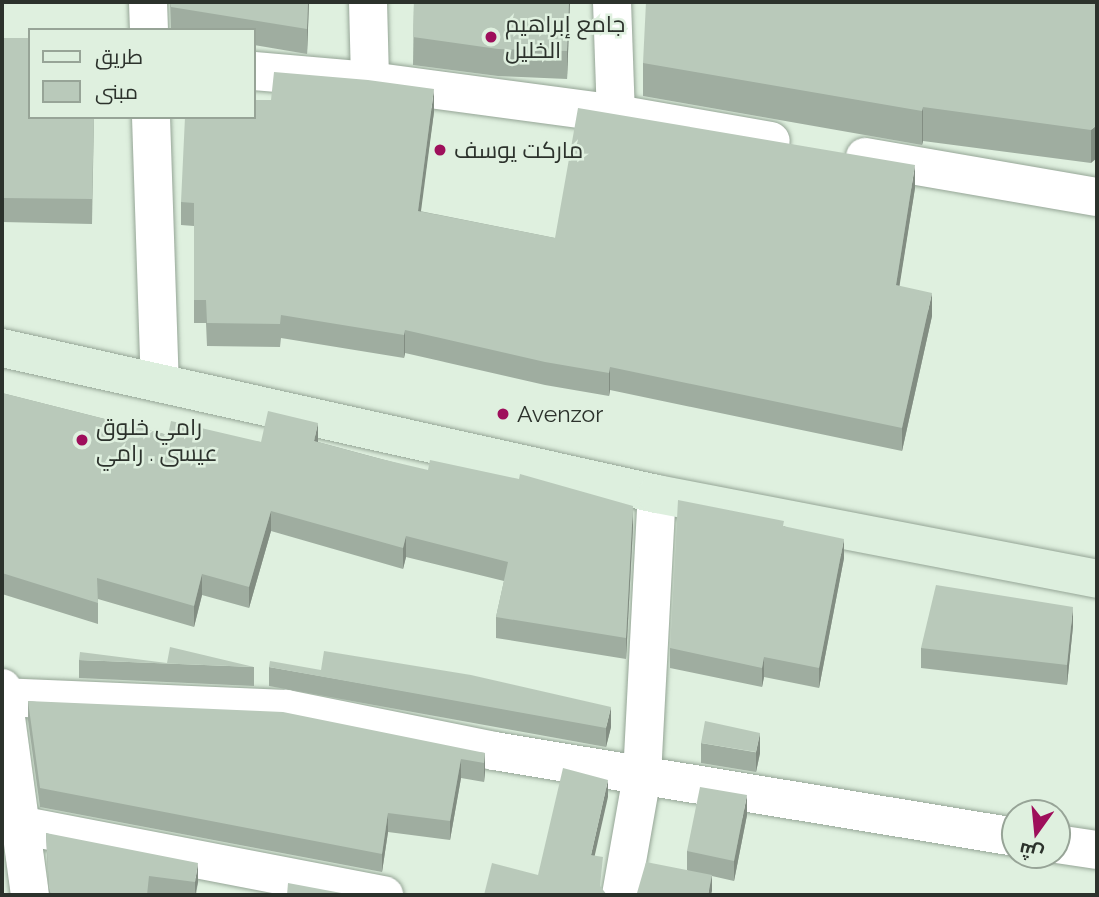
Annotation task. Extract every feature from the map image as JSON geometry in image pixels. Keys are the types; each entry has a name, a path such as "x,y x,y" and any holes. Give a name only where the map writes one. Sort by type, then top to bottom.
{"main road":[{"path":"2,348 657,494 1097,579"}],"street":[{"path":"148,2 149,28"},
{"path":"368,2 370,81"},
{"path":"612,2 616,114"},
{"path":"256,71 370,81 616,114 1097,197"},
{"path":"151,119 160,383"},
{"path":"621,895 642,776 657,494"},
{"path":"30,895 2,694 286,709 642,776 1001,835"},
{"path":"19,825 384,895"},
{"path":"1071,846 1097,850"}],"building":[{"path":"170,2 308,2 307,29 171,7"},
{"path":"414,2 569,2 567,51 498,49 413,37"},
{"path":"646,2 1097,2 1097,125 1091,130 923,107 922,111 643,63"},
{"path":"2,38 28,38 28,119 94,119 92,199 2,198"},
{"path":"274,72 434,89 418,211 555,238 578,108 915,165 896,285 932,293 902,428 610,367 609,373 545,362 405,330 404,335 281,315 280,324 207,323 206,300 194,300 194,203 181,202 185,119 256,119 256,100 271,100"},
{"path":"2,393 168,435 171,421 261,442 268,411 318,423 314,441 377,458 428,470 430,460 519,479 520,474 633,506 626,638 496,617 508,562 406,536 403,548 271,511 249,587 202,574 194,606 97,578 98,603 2,573"},
{"path":"678,500 784,521 783,526 844,539 819,668 764,657 762,668 670,648"},
{"path":"936,585 1073,607 1067,665 921,648"},
{"path":"170,647 254,667 79,660 80,652 167,663"},
{"path":"324,651 471,675 611,707 606,728 269,667 270,661 321,670"},
{"path":"28,701 283,712 485,753 484,763 461,759 450,821 388,813 382,854 40,788"},
{"path":"705,721 760,733 756,752 701,743"},
{"path":"563,768 608,780 591,855 603,857 600,886 607,895 484,895 492,863 538,875"},
{"path":"700,787 747,795 734,861 687,851"},
{"path":"46,833 198,863 195,882 149,876 147,895 51,895"},
{"path":"646,862 712,875 708,895 632,895 637,893"},
{"path":"288,883 352,895 287,895"}],"place":[{"name":"جامع إبراهيم الخليل","path":"491,37"},
{"name":"ماركت يوسف","path":"440,150"},
{"name":"Avenzor","path":"503,414"},
{"name":"رامي خلوق عيسى . رامي","path":"82,440"}]}
